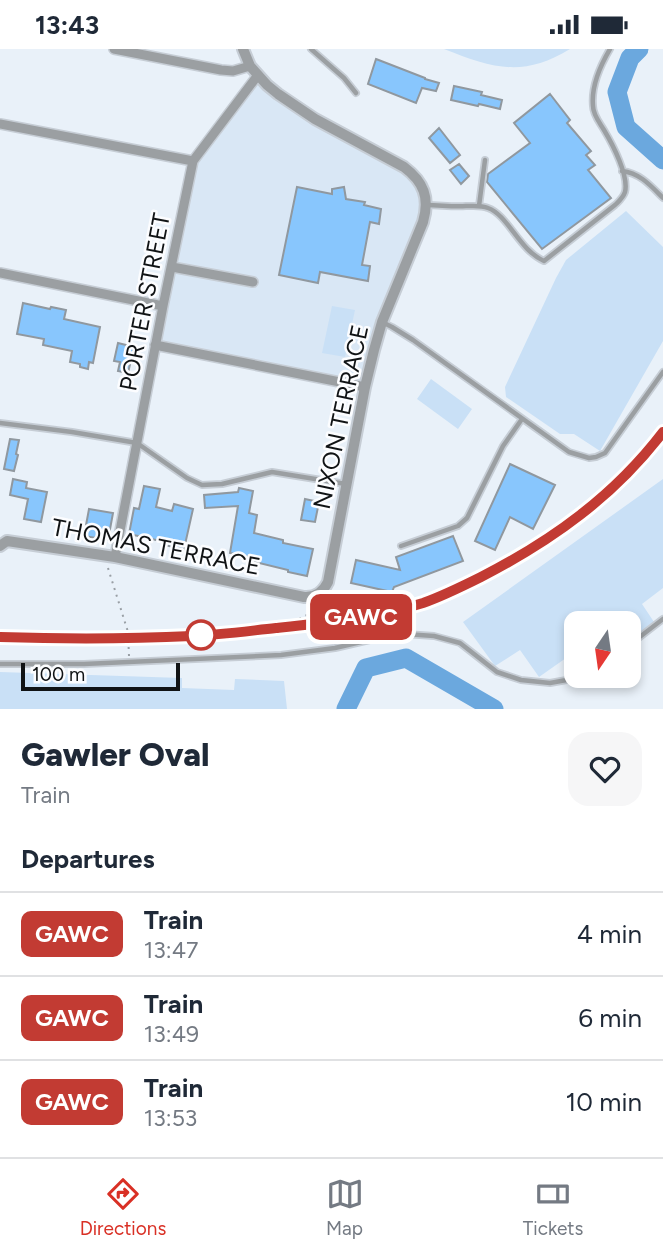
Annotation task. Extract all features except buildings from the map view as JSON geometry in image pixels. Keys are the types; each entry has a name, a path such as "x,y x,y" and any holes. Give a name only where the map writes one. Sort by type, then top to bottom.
{"street":[{"path":"114,49 221,70 254,71"},
{"path":"243,49 254,71 267,85 315,119 415,176 426,196 427,205"},
{"name":"PORTER STREET","path":"115,557 193,161 254,71"},
{"path":"0,124 193,161"},
{"name":"NIXON TERRACE","path":"307,597 321,591 328,582 365,387 382,323 423,222 427,205"},
{"path":"172,267 253,282"},
{"path":"0,273 163,306"},
{"path":"155,345 365,387"},
{"name":"THOMAS TERRACE","path":"2,541 115,557 307,597"}],"lane":[{"path":"311,49 344,78 356,93"},
{"path":"427,205 488,208 498,213 522,245 544,261 550,259 621,200 626,189 622,171 592,105 596,81 610,49"},
{"path":"479,206 485,160"},
{"path":"622,171 646,181 663,198"},
{"path":"382,323 413,340 569,452 589,458 610,449 663,372"},
{"path":"401,546 458,526 467,518 503,446 522,419"},
{"path":"0,423 136,443 187,478 202,485 222,484 272,472 347,484"},
{"path":"641,636 663,619"},
{"path":"0,664 84,664 281,655 335,648 405,634 434,636 460,643 497,671 522,680 551,683 564,681"}],"path":[{"path":"108,568 128,632 130,662"},
{"path":"293,622 309,614 307,597"},
{"path":"128,632 135,632"}],"shaded area":[{"path":"444,49 570,49 537,64 507,67 477,61"},
{"path":"258,75 267,85 404,167 427,205 382,323 365,387 155,345 193,161"},
{"path":"626,211 663,247 663,341 600,451 574,434 560,434 506,397 505,387 566,260"},
{"path":"332,306 355,310 345,357 322,353"},
{"path":"431,379 472,409 458,429 417,399"},
{"path":"663,479 663,588 642,604 654,622 641,631 641,611 564,611 564,659 539,677 520,650 495,666 463,622"},
{"path":"0,672 182,678 182,688 234,690 235,679 284,681 287,709 0,709"}],"waterway":[{"path":"639,49 630,58 617,92 626,127 663,160"},
{"path":"346,709 366,668 406,658 494,709"}],"railway":[{"path":"0,637 120,639 213,635 350,619 423,603 478,578 559,530 604,495 663,432"}],"train":[{"name":"GAWC","path":"0,637 69,639 193,636 329,622 390,612 424,602 459,588 522,556 574,521 628,473 663,432"}]}
